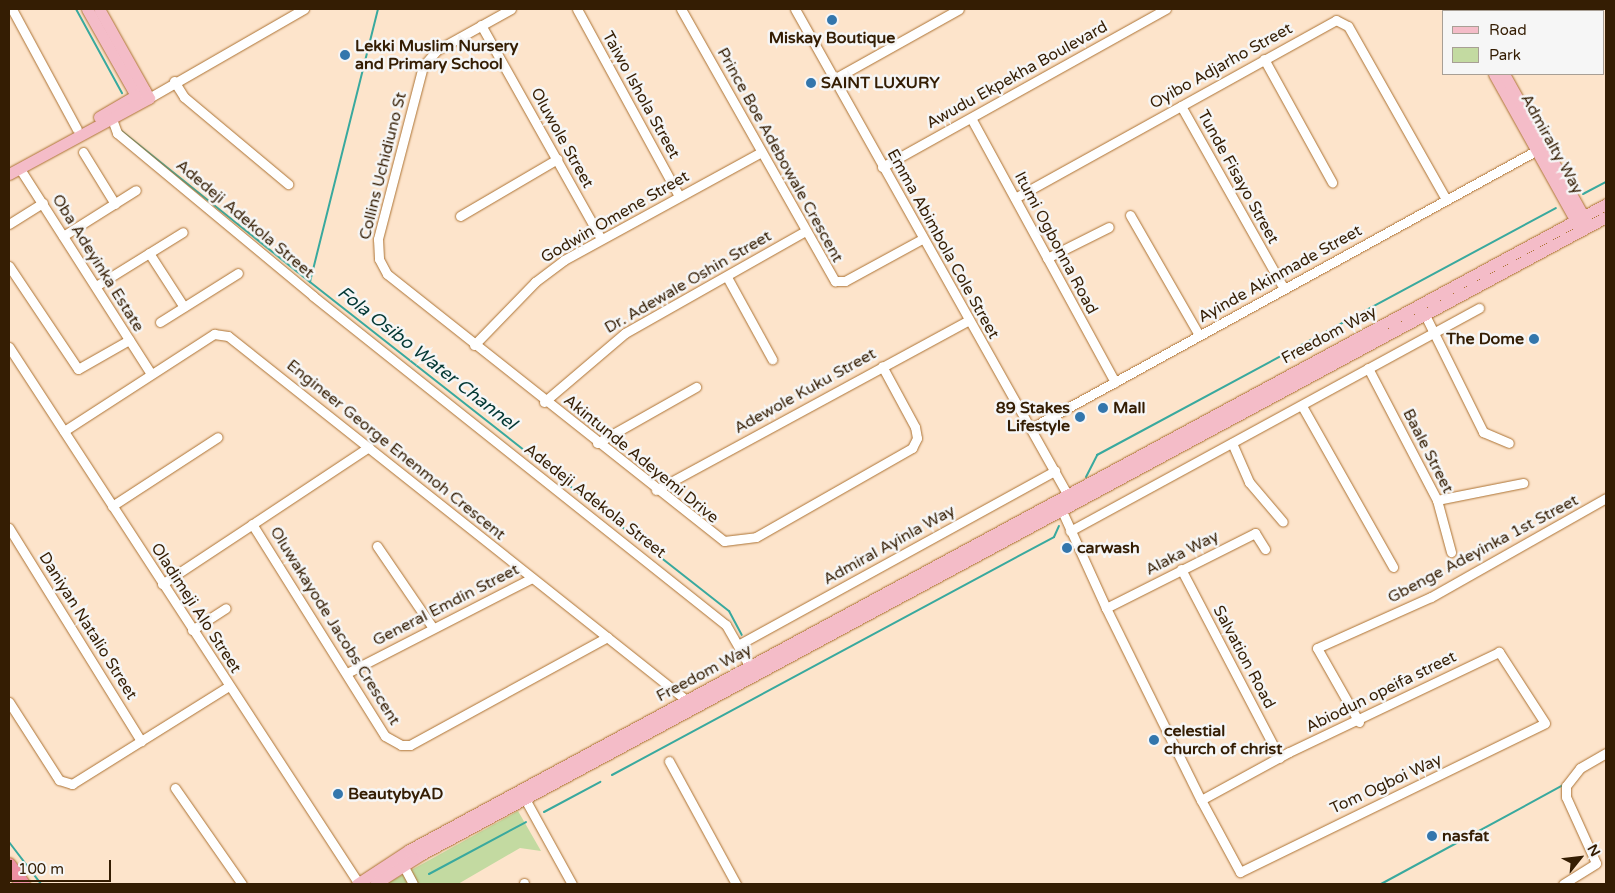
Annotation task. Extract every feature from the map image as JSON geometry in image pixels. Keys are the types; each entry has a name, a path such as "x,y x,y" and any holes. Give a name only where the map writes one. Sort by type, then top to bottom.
{"highway":[{"path":"9,865 23,884"}],"main road":[{"path":"87,9 143,97"},
{"path":"99,9 143,97"},
{"name":"Admiralty Way","path":"1495,75 1540,148 1585,229"},
{"name":"Admiralty Way","path":"1504,75 1540,148"},
{"path":"9,174 14,168 77,129 143,97"},
{"path":"14,168 112,119 143,97"},
{"name":"Freedom Way","path":"358,884 410,850 685,700 750,667 1606,204"},
{"name":"Freedom Way","path":"375,884 403,865 1606,217"}],"street":[{"path":"12,9 77,129"},
{"path":"143,97 163,88 304,9"},
{"name":"Collins Uchidiuno St","path":"379,259 378,240 423,66 437,50 511,9"},
{"name":"Taiwo Ishola Street","path":"577,9 679,196"},
{"name":"Prince Boe Adebowale Crescent","path":"681,9 831,278 840,283 922,239"},
{"name":"Emma Abimbola Cole Street","path":"795,9 922,239 1068,494"},
{"path":"834,79 959,9"},
{"name":"Awudu Ekpekha Boulevard","path":"882,166 1166,9"},
{"name":"Oyibo Adjarho Street","path":"1015,198 1331,21 1344,23 1446,199"},
{"name":"Oluwole Street","path":"481,25 601,238"},
{"path":"1264,59 1332,182"},
{"path":"174,81 184,97 288,184"},
{"name":"Tunde Fisayo Street","path":"1181,106 1284,289"},
{"name":"Itumi Ogbonna Road","path":"971,118 1115,382"},
{"name":"Adedeji Adekola Street","path":"112,119 117,133 313,296 711,613 738,645 750,667"},
{"name":"Ayinde Akinmade Street","path":"1031,428 1540,148"},
{"path":"83,152 115,204"},
{"name":"Godwin Omene Street","path":"474,344 548,270 601,238 761,152"},
{"path":"460,216 557,159"},
{"name":"Oba Adeyinka Estate","path":"14,168 43,203 151,374"},
{"path":"63,236 136,190"},
{"path":"9,224 43,203"},
{"path":"1130,215 1199,335"},
{"path":"1046,258 1110,226"},
{"name":"Dr. Adewale Oshin Street","path":"544,402 625,333 727,277 805,231"},
{"path":"96,286 183,232"},
{"path":"149,253 184,307"},
{"name":"Akintunde Adeyemi Drive","path":"379,259 387,274 544,402 724,541 746,541 764,533 912,448 917,438 915,426 882,366"},
{"path":"9,266 78,368 129,340"},
{"path":"160,322 238,274"},
{"path":"727,277 772,359"},
{"path":"1070,531 1479,308"},
{"path":"1425,315 1483,432 1509,444"},
{"name":"Adewole Kuku Street","path":"656,490 969,320"},
{"name":"Engineer George Enenmoh Crescent","path":"64,431 151,374 221,333 369,447 696,707"},
{"name":"Oladimeji Alo Street","path":"9,347 358,884"},
{"name":"Baale Street","path":"1368,368 1437,500 1451,552"},
{"path":"597,443 696,387"},
{"path":"1302,406 1393,567"},
{"path":"112,506 218,437"},
{"path":"1232,443 1249,482 1283,522"},
{"path":"162,584 369,447"},
{"name":"Admiral Ayinla Way","path":"738,645 1055,472"},
{"path":"1437,500 1523,483"},
{"path":"1068,494 1073,505"},
{"name":"Gbenge Adeyinka 1st Street","path":"1359,722 1317,648 1431,597 1606,498"},
{"path":"1062,511 1106,608 1201,800"},
{"name":"Oluwakayode Jacobs Crescent","path":"252,524 347,672 385,736 410,744 606,637"},
{"name":"Daniyan Natalio Street","path":"9,528 141,741"},
{"name":"Alaka Way","path":"1106,608 1255,533 1265,549"},
{"path":"377,546 433,628"},
{"name":"Salvation Road","path":"1181,570 1280,758"},
{"name":"General Emdin Street","path":"347,672 532,578"},
{"path":"192,630 226,608"},
{"name":"Abiodun opeifa street","path":"1201,800 1280,758 1359,722 1499,652 1545,723"},
{"path":"9,702 65,784 72,784 228,686"},
{"name":"Tom Ogboi Way","path":"1201,800 1240,872 1545,723"},
{"path":"1563,884 1596,863 1566,797 1566,786 1580,768 1606,753"},
{"path":"668,762 736,884"},
{"path":"175,788 242,884"},
{"path":"525,799 572,884"},
{"path":"403,865 413,884"}],"green space":[{"path":"518,811 541,851 520,848 458,884 386,884"}],"waterway":[{"path":"76,9 122,93"},
{"name":"Fola Osibo Water Channel","path":"378,9 310,282 729,611 742,635"},
{"path":"119,129 310,282"},
{"path":"1583,194 1606,182"},
{"path":"1086,477 1097,455 1556,208"},
{"path":"612,775 1054,537 1059,526"},
{"path":"544,812 600,782"},
{"path":"1381,884 1563,785"},
{"path":"429,874 526,822"},
{"path":"9,842 41,884"}],"place":[{"name":"Miskay Boutique","path":"832,20"},
{"name":"Lekki Muslim Nursery and Primary School","path":"345,55"},
{"name":"SAINT LUXURY","path":"811,83"},
{"name":"The Dome","path":"1534,339"},
{"name":"Mall","path":"1103,408"},
{"name":"89 Stakes Lifestyle","path":"1080,417"},
{"name":"carwash","path":"1067,548"},
{"name":"celestial church of christ","path":"1154,740"},
{"name":"BeautybyAD","path":"338,794"},
{"name":"nasfat","path":"1432,836"}]}
